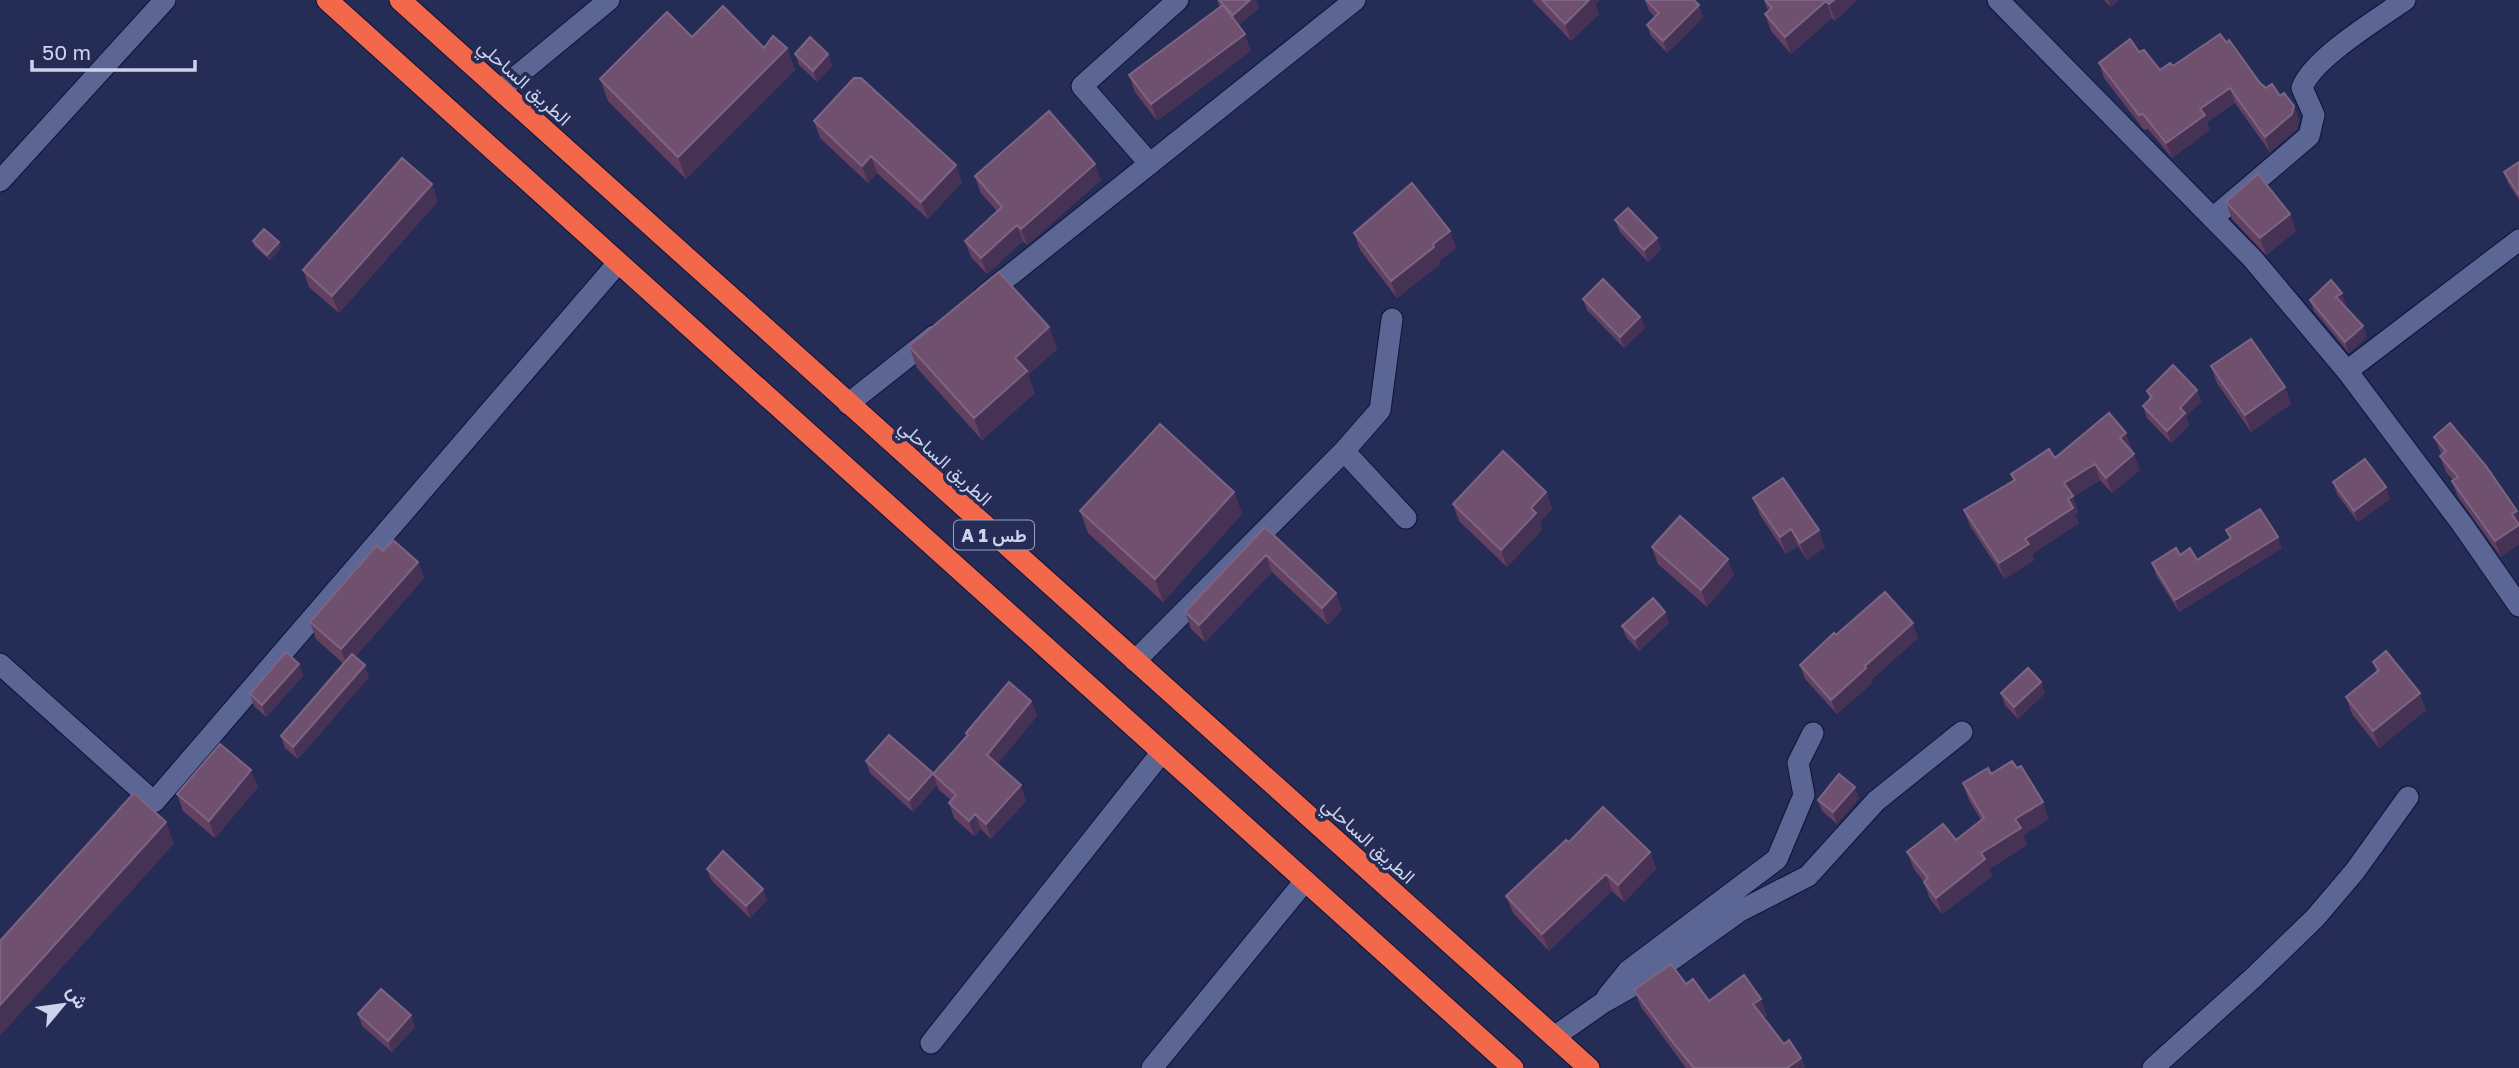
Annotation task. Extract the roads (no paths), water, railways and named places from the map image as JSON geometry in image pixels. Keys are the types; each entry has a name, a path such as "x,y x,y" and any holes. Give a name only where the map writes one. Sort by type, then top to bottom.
{"highway":[{"name":"A 1 طس","path":"327,0 1513,1068"},
{"name":"الطريق الساحلي","path":"400,0 1589,1068"}],"street":[{"path":"0,181 165,0"},
{"path":"500,90 609,0"},
{"path":"1150,164 1082,86 1178,0"},
{"path":"2213,218 2309,136 2314,115 2302,88 2306,78 2321,62 2405,0"},
{"path":"2005,3 2252,258 2347,371 2462,524 2519,606"},
{"path":"848,404 1150,164 1341,4"},
{"path":"2347,371 2519,240"},
{"path":"0,664 154,802 618,262"},
{"path":"1135,661 1344,451 1380,410 1392,319"},
{"path":"1344,451 1406,518"},
{"path":"1554,1037 1604,1002 1645,979 1740,911 1808,876 1877,801 1962,732"},
{"path":"1604,1002 1618,980 1628,971 1777,859 1804,795 1798,763 1813,733"},
{"path":"931,1043 1162,751"},
{"path":"2153,1068 2315,918 2355,871 2408,797"},
{"path":"1152,1068 1305,881"}]}
